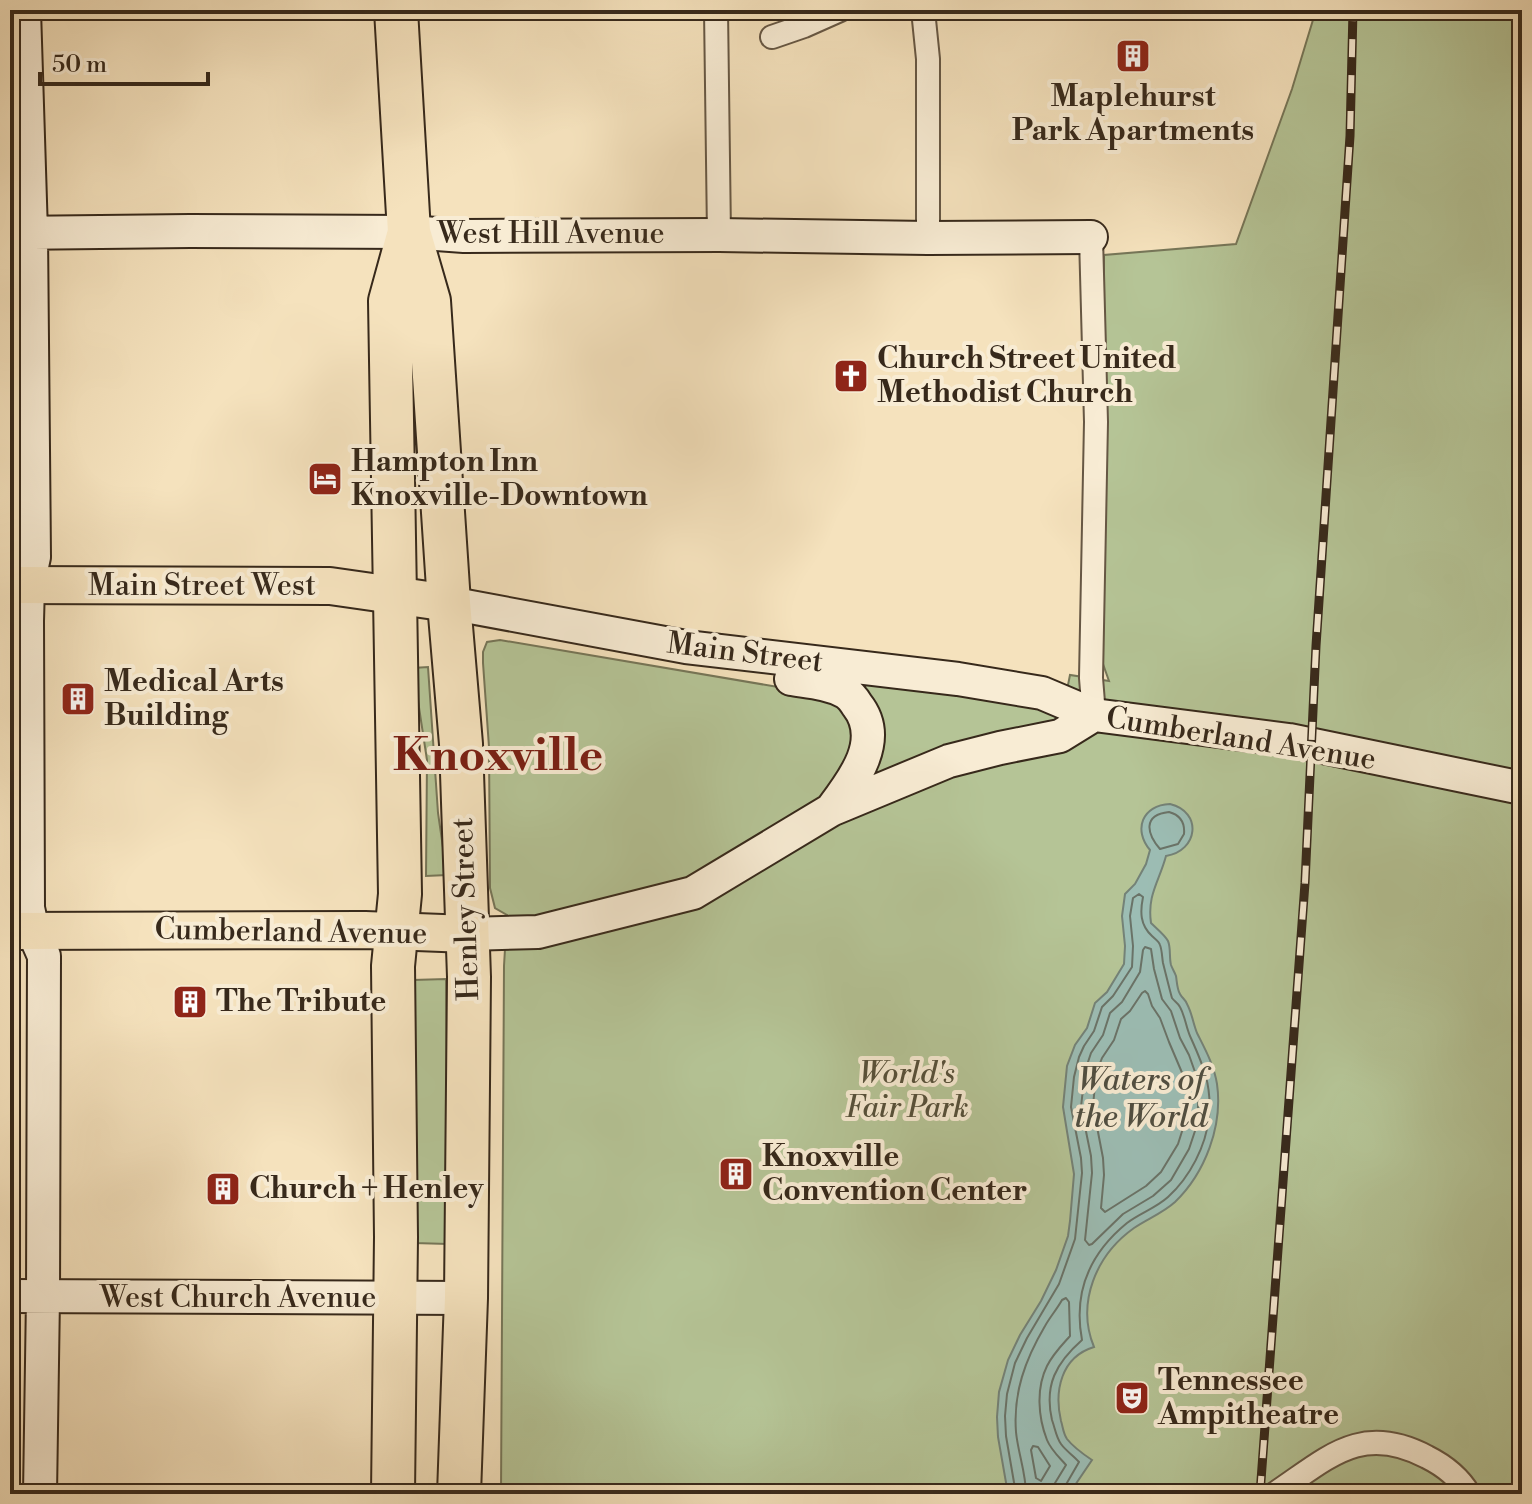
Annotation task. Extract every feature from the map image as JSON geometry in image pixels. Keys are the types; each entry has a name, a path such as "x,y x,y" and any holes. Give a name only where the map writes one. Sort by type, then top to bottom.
{"highway":[{"name":"Henley Street","path":"396,10 408,212 429,301 461,744 469,992 466,1298 459,1494"},
{"name":"Henley Street","path":"393,1494 396,1299 393,966 400,894 390,301 408,212"}],"main road":[{"name":"Main Street West","path":"19,585 330,586 394,594"},
{"name":"Main Street","path":"394,594 449,603"},
{"name":"Cumberland Avenue","path":"21,931 365,930 468,934"}],"street":[{"path":"24,10 21,233 34,557 19,585 28,908 21,931 44,956 40,1494"},
{"path":"716,10 719,235"},
{"path":"772,37 840,10"},
{"path":"923,10 928,59 928,238"},
{"name":"West Hill Avenue","path":"21,233 190,231 408,212 464,236 1091,237"},
{"path":"1091,237 1096,422 1091,678 1094,715"},
{"name":"Main Street","path":"449,603 686,647 958,679 1042,693 1094,715"},
{"name":"Cumberland Avenue","path":"686,647 729,667 764,676 825,684 848,693 864,714 868,730 867,748 855,778 831,810"},
{"name":"Cumberland Avenue","path":"468,934 538,932 693,893 831,810 949,761 1060,736 1094,715 1289,740 1522,788"},
{"name":"West Church Avenue","path":"10,1296 466,1298"},
{"path":"1274,1494 1326,1459 1350,1447 1375,1441 1419,1452 1451,1471 1469,1494"}],"green space":[{"name":"World's Fair Park","path":"1316,10 1522,10 1522,1494 501,1494 504,966 507,915 495,908 490,888 489,747 483,663 487,642 500,640 816,696 866,683 1063,710 1070,675 1109,681 1103,664 1104,255 1236,244 1292,89"},
{"path":"428,667 438,813 447,875 426,876 427,760 413,668"},
{"path":"446,979 448,1244 414,1243 413,980"}],"water":[{"name":"Waters of the World","path":"1170,804 1188,815 1192,831 1185,847 1166,856 1152,896 1151,923 1168,941 1178,990 1189,1007 1214,1070 1218,1100 1214,1132 1203,1163 1186,1190 1170,1206 1121,1239 1109,1252 1093,1281 1087,1314 1094,1347 1083,1352 1067,1367 1062,1376 1059,1398 1066,1437 1092,1460 1069,1494 1008,1494 998,1437 999,1392 1008,1360 1056,1270 1068,1236 1074,1174 1063,1107 1067,1066 1075,1045 1087,1028 1095,1003 1107,992 1124,964 1122,916 1125,894 1135,884 1150,850 1142,835 1143,820 1153,809"}],"railway":[{"path":"1260,1494 1305,883 1316,646 1350,136 1353,10"}],"place":[{"name":"Maplehurst Park Apartments","path":"1133,56"},
{"name":"Church Street United Methodist Church","path":"851,376"},
{"name":"Hampton Inn Knoxville-Downtown","path":"325,479"},
{"name":"Medical Arts Building","path":"78,699"},
{"name":"The Tribute","path":"190,1002"},
{"name":"Knoxville Convention Center","path":"736,1174"},
{"name":"Church + Henley","path":"223,1189"},
{"name":"Tennessee Ampitheatre","path":"1132,1398"}],"district":[{"name":"Knoxville","path":"498,756"}]}
